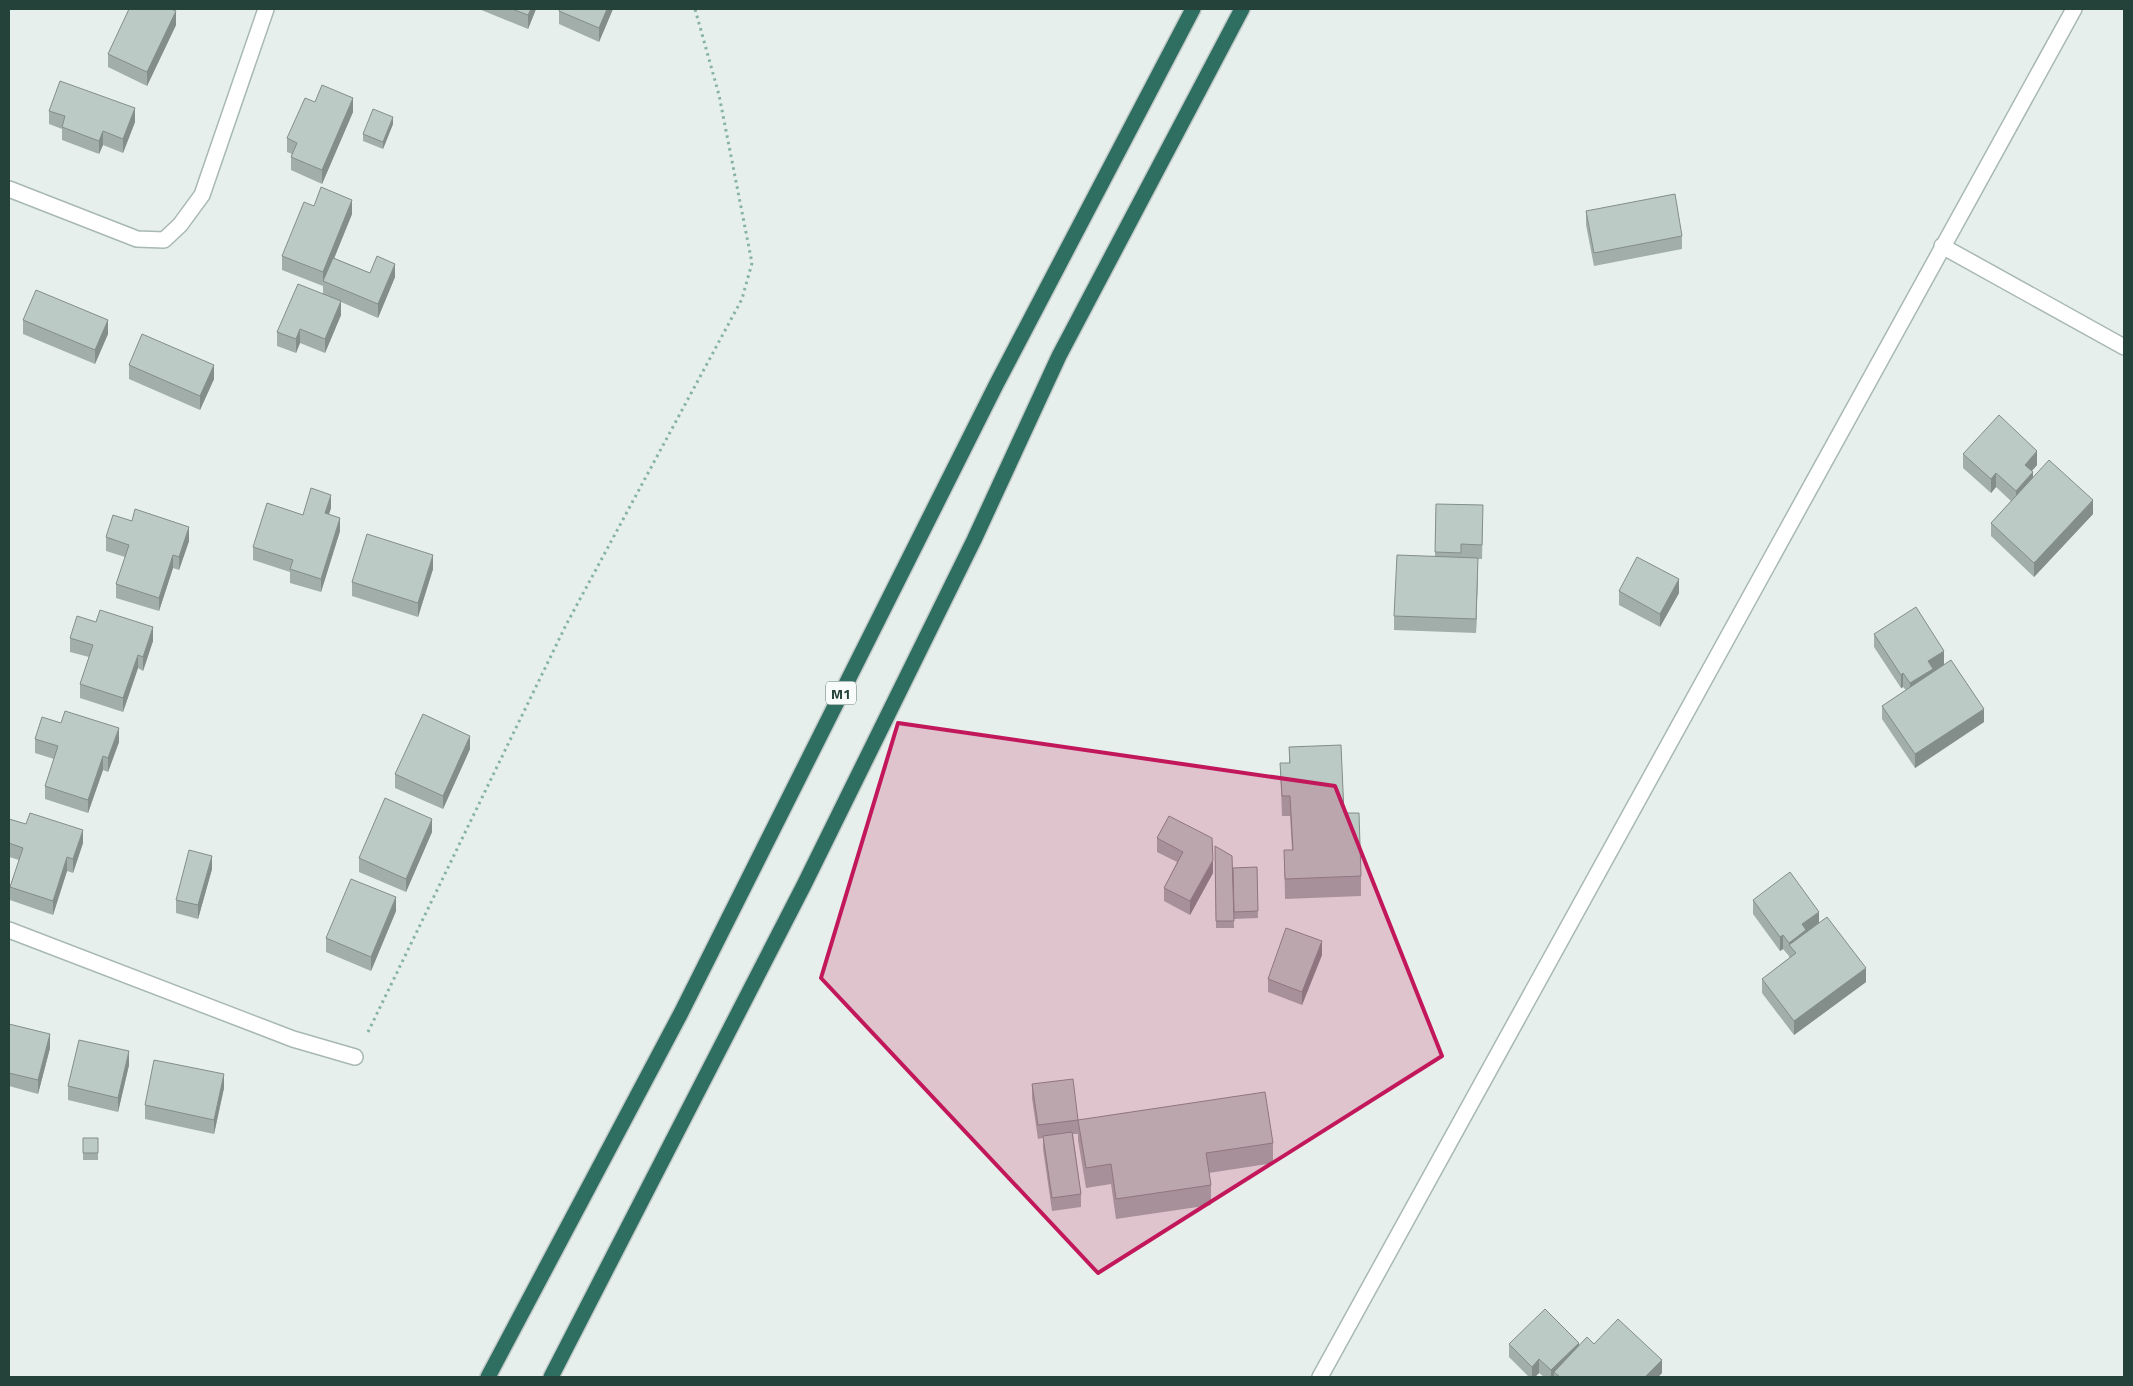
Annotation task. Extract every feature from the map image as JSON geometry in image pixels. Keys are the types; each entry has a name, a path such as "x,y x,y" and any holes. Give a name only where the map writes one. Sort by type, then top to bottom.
{"highway":[{"name":"M1","path":"488,1377 681,1013 996,385 1193,9"},
{"path":"551,1377 804,885 974,540 1059,356 1242,9"}],"street":[{"path":"9,189 137,239 164,240 180,225 202,195 266,9"},
{"path":"1320,1377 2074,9"},
{"path":"1942,246 2124,347"},
{"path":"9,930 293,1039 355,1057"}],"path":[{"path":"355,1057 566,625 742,299 752,263 719,96 695,9"}],"highlighted area":[{"path":"898,723 1335,786 1442,1056 1098,1273 821,978"}],"building":[{"path":"129,9 171,9 176,11 147,72 108,54"},
{"path":"512,9 531,9 528,15"},
{"path":"560,9 607,9 599,28 559,11"},
{"path":"60,81 135,108 123,139 103,131 99,141 62,127 65,116 49,111"},
{"path":"322,85 353,98 322,170 291,157 297,143 287,138 305,98 315,102"},
{"path":"373,109 393,117 383,142 363,134"},
{"path":"321,187 352,200 323,272 282,256 304,202 314,206"},
{"path":"1675,194 1682,236 1594,253 1586,211"},
{"path":"377,256 395,264 378,304 323,281 333,258 370,273"},
{"path":"298,284 341,301 325,339 300,329 296,339 277,332"},
{"path":"36,290 108,320 95,350 23,320"},
{"path":"142,334 214,365 200,396 129,365"},
{"path":"1999,415 2037,451 2025,465 2033,472 2016,491 1996,473 1991,479 1963,454"},
{"path":"2049,460 2093,500 2034,563 1991,523"},
{"path":"311,488 331,495 325,513 340,518 321,579 290,569 293,560 253,547 267,503 303,515"},
{"path":"1436,504 1483,505 1482,545 1461,544 1461,553 1435,552"},
{"path":"135,509 189,527 179,557 173,555 159,598 116,584 129,545 106,537 113,515 132,521"},
{"path":"367,534 433,555 418,603 352,582"},
{"path":"1397,555 1478,558 1476,619 1394,616"},
{"path":"1637,557 1679,579 1660,614 1619,591"},
{"path":"1916,607 1944,651 1928,661 1933,669 1910,683 1903,673 1901,675 1874,634"},
{"path":"100,610 153,627 143,657 138,655 123,698 80,684 93,645 70,638 77,616 96,622"},
{"path":"1951,660 1984,709 1915,754 1882,706"},
{"path":"65,711 119,728 108,758 103,756 88,800 45,786 58,746 35,739 42,717 61,723"},
{"path":"423,714 470,736 443,796 395,774"},
{"path":"1341,745 1344,813 1359,813 1361,876 1285,879 1284,850 1293,850 1290,796 1282,796 1280,763 1290,763 1289,747"},
{"path":"385,798 432,819 406,879 359,858"},
{"path":"30,813 83,830 73,859 67,857 53,901 10,887 23,848 9,843 9,819 26,824"},
{"path":"1169,816 1212,838 1213,860 1190,901 1164,888 1183,852 1157,838"},
{"path":"1215,846 1232,856 1234,921 1216,921"},
{"path":"189,850 212,856 198,905 176,900"},
{"path":"1257,867 1258,911 1234,912 1233,868"},
{"path":"1790,872 1819,912 1802,924 1806,930 1789,943 1783,935 1780,937 1753,900"},
{"path":"351,879 396,897 371,957 326,938"},
{"path":"1827,917 1866,968 1794,1021 1762,979 1796,953 1789,945"},
{"path":"1286,928 1322,941 1302,992 1268,979"},
{"path":"9,1024 50,1034 38,1080 9,1073"},
{"path":"79,1040 129,1051 118,1098 68,1086"},
{"path":"154,1060 224,1074 214,1120 145,1105"},
{"path":"1073,1079 1078,1120 1038,1125 1032,1084"},
{"path":"1265,1092 1273,1143 1206,1153 1211,1185 1116,1199 1111,1164 1086,1168 1078,1120"},
{"path":"1072,1132 1081,1194 1052,1198 1043,1136"},
{"path":"83,1138 98,1138 98,1153 83,1153"},
{"path":"1545,1309 1579,1343 1551,1370 1539,1359 1532,1367 1509,1344"},
{"path":"1618,1319 1662,1360 1645,1377 1560,1377 1554,1372 1587,1337 1594,1344"}]}
